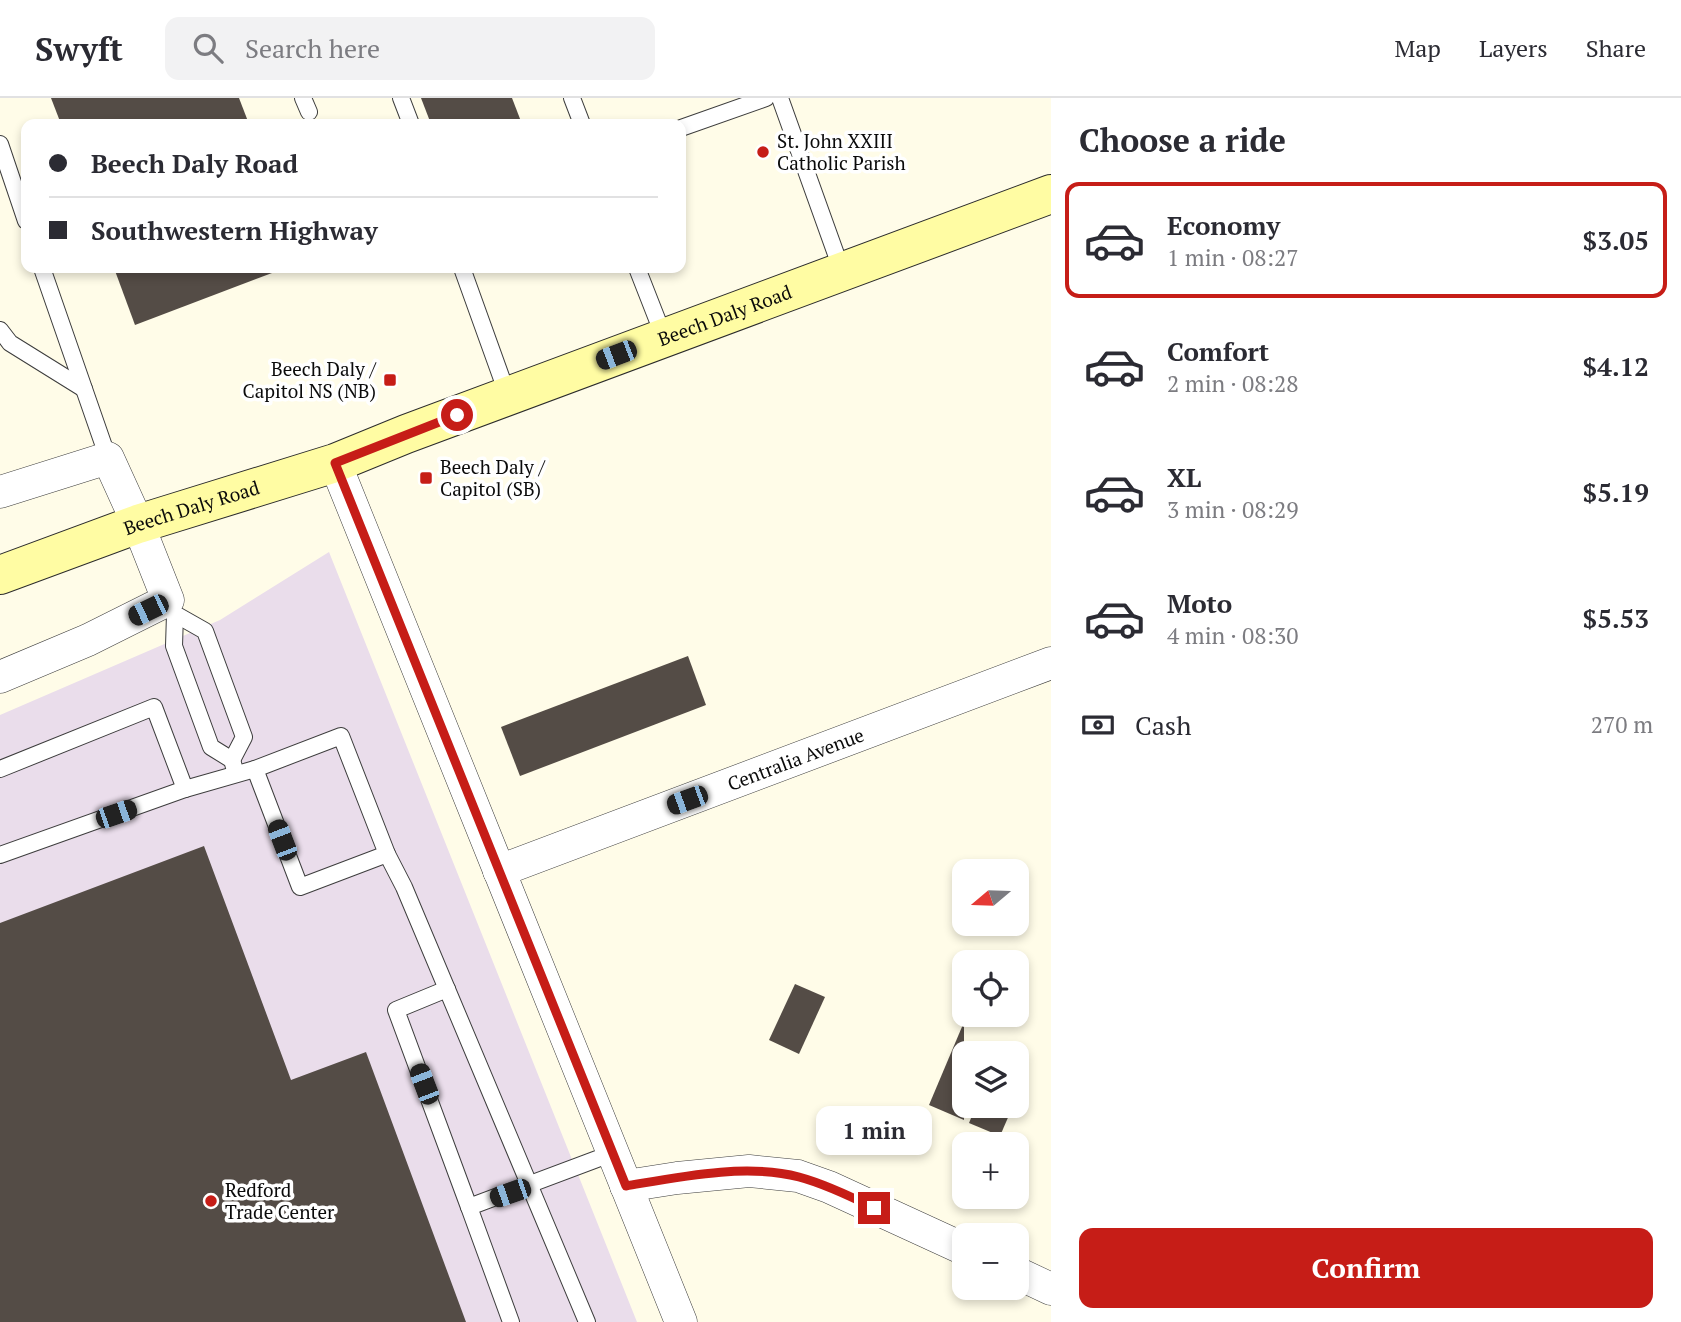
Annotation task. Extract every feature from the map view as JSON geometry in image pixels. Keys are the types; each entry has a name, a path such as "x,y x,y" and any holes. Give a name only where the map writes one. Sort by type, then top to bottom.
{"main road":[{"name":"Beech Daly Road","path":"0,575 138,524 335,463 664,337 1051,194"}],"street":[{"path":"0,492 107,458 172,607 0,677"},
{"path":"335,463 681,1322"},
{"name":"Centralia Avenue","path":"499,871 1051,663"},
{"path":"626,1186 749,1171 798,1176 829,1187 952,1243"},
{"path":"1029,1279 1051,1289"}],"lane":[{"path":"401,98 409,119"},
{"path":"572,98 580,119"},
{"path":"686,126 766,98"},
{"path":"780,98 842,271"},
{"path":"0,144 21,206"},
{"path":"44,273 107,458"},
{"path":"464,273 508,396"},
{"path":"639,273 664,337"},
{"path":"0,330 10,343 83,389"},
{"path":"0,855 185,789 234,766 244,737 205,631 172,607"},
{"path":"172,607 174,646 211,747 234,766 255,769 341,736 387,854 404,887 584,1321"},
{"path":"0,769 153,707 185,789"},
{"path":"255,769 300,887 387,854"},
{"path":"447,989 396,1010 511,1322"},
{"path":"469,1207 613,1153"}],"shaded area":[{"path":"329,552 637,1322 0,1322 0,715 220,620"}],"building":[{"path":"51,98 239,98 247,119 59,119"},
{"path":"421,98 512,98 520,119 429,119"},
{"path":"116,273 272,273 135,325"},
{"path":"688,656 706,705 520,776 501,727"},
{"name":"Redford Trade Center","path":"204,846 291,1080 366,1052 466,1322 0,1322 0,923"},
{"path":"795,984 825,997 799,1054 769,1040"},
{"path":"962,1027 964,1027 964,1041 956,1041"},
{"path":"952,1050 952,1115 929,1105"},
{"path":"971,1118 1008,1118 1002,1132 990,1132 969,1123"}],"place":[{"name":"St. John XXIII Catholic Parish","path":"763,152"},
{"name":"Beech Daly / Capitol NS (NB)","path":"390,380"},
{"name":"Beech Daly / Capitol (SB)","path":"426,478"},
{"name":"Redford Trade Center","path":"211,1201"}],"route":[{"path":"457,415 335,463 626,1186 749,1171 774,1172 798,1176 829,1187 874,1208"}]}
